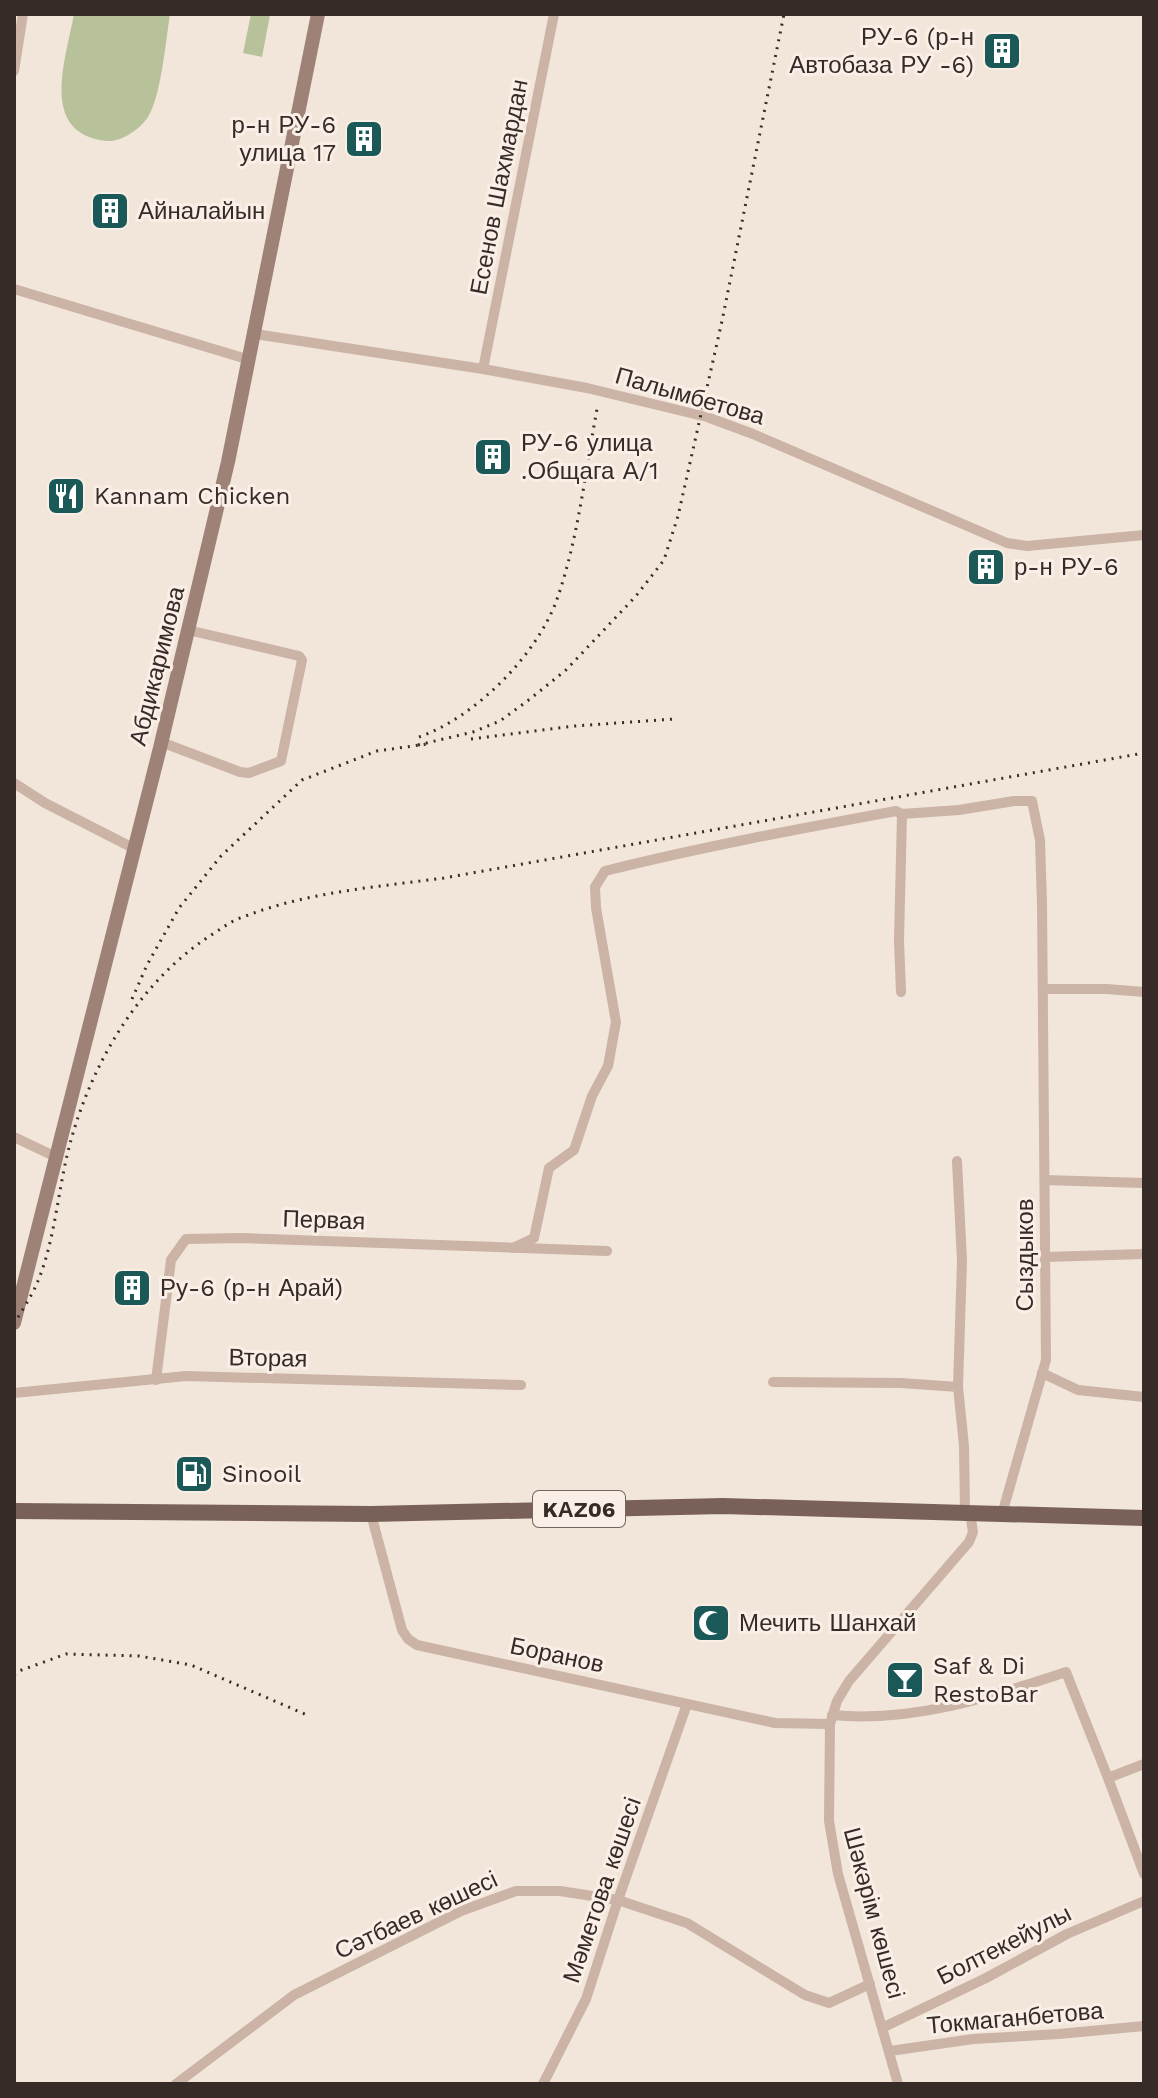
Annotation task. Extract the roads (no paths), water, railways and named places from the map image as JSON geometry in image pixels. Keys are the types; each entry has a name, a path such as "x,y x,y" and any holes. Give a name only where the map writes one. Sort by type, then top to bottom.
{"main road":[{"name":"Абдикаримова","path":"14,1323 188,630 250,360 318,14"},
{"name":"KАZ06","path":"14,1511 371,1514 723,1506 1144,1518"}],"street":[{"path":"14,71 23,14"},
{"name":"Есенов Шахмардан","path":"483,369 554,14"},
{"path":"14,289 250,360"},
{"name":"Палымбетова","path":"255,334 587,388 707,417 1007,543 1027,546 1144,535"},
{"path":"161,742 240,772 249,773 281,761 302,660 299,656 188,630"},
{"path":"14,783 45,803 135,849"},
{"name":"Сыздыков","path":"902,814 1032,801 1040,840 1046,1360 1002,1514"},
{"path":"513,1248 534,1238 549,1168 574,1150 592,1096 608,1066 616,1022 595,887 605,871 684,851 896,811 902,814 901,992"},
{"path":"1043,989 1144,992"},
{"path":"14,1137 56,1157"},
{"name":"Шәкәрім көшесі","path":"898,2084 838,1874 829,1821 831,1720 837,1701 849,1681 969,1542 973,1532 967,1513 958,1387 962,1261 957,1161"},
{"path":"1045,1180 1144,1183"},
{"name":"Первая","path":"156,1380 171,1260 186,1239 300,1239 607,1251"},
{"path":"1046,1257 1144,1254"},
{"path":"1042,1373 1078,1390 1144,1397"},
{"name":"Вторая","path":"14,1393 201,1376 521,1385"},
{"path":"773,1382 901,1383 958,1387"},
{"name":"Боранов","path":"371,1514 402,1630 417,1645 775,1723 914,1712 985,1699 1066,1672 1108,1778"},
{"name":"Мәметова көшесі","path":"543,2084 586,1999 687,1704"},
{"path":"1144,1764 1108,1778 1144,1874"},
{"name":"Сәтбаев көшесі","path":"176,2084 294,1995 461,1911 516,1891 560,1891 618,1900 687,1923 805,1995 829,2003 870,1984"},
{"name":"Болтекейулы","path":"884,2027 986,1978 1067,1934 1144,1901"},
{"name":"Токмаганбетова","path":"890,2051 973,2039 1144,2026"}],"railway":[{"path":"418,745 473,732 500,721 530,699 566,670 636,596 664,560 678,516 722,321 784,14"},
{"path":"419,737 461,716 500,683 518,664 546,623 556,602 570,555 597,409"},
{"path":"471,739 575,726 674,719"},
{"path":"132,999 179,908 221,856 302,780 377,751 427,744"},
{"path":"14,1324 33,1292 44,1264 71,1140 93,1079 108,1050 144,996 166,972 190,950 236,920 317,896 444,878 1144,753"},
{"path":"14,1675 66,1654 139,1656 191,1665 307,1715"}],"place":[{"name":"РУ-6 (р-н Автобаза РУ -6)","path":"1002,51"},
{"name":"р-н РУ-6 улица 17","path":"364,139"},
{"name":"Айналайын","path":"110,211"},
{"name":"РУ-6 улица .Общага А/1","path":"493,457"},
{"name":"Kannam Chicken","path":"66,496"},
{"name":"р-н РУ-6","path":"986,567"},
{"name":"Ру-6 (р-н Арай)","path":"132,1288"},
{"name":"Sinooil","path":"194,1474"},
{"name":"Мечить Шанхай","path":"711,1623"},
{"name":"Saf & Di RestoBar","path":"905,1680"}]}
